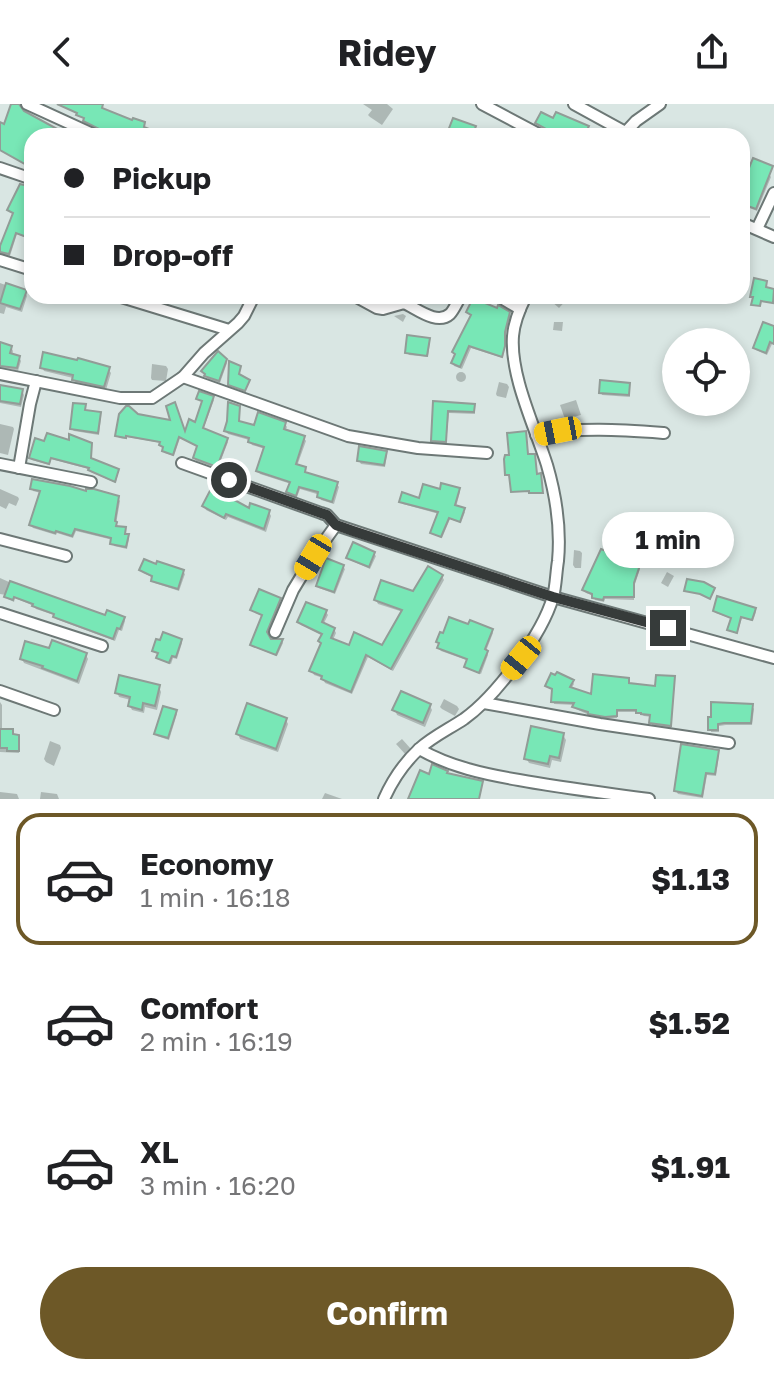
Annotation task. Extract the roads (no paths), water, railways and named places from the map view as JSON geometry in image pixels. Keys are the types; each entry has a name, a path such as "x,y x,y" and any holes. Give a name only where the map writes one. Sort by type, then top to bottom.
{"street":[{"path":"27,104 80,128"},
{"path":"482,104 527,128"},
{"path":"574,104 614,128"},
{"path":"630,128 660,104"},
{"path":"0,168 24,176"},
{"path":"757,229 774,193"},
{"path":"750,226 774,237"},
{"path":"0,260 24,268"},
{"path":"144,304 229,330"},
{"path":"0,374 120,398 152,398 183,377 244,316 250,304"},
{"path":"370,304 389,309 402,304"},
{"path":"406,304 439,318 451,313 456,304"},
{"path":"512,304 520,309"},
{"path":"384,799 401,769 419,749 484,703 521,658 553,597 558,558 553,489 514,360 513,335 522,304"},
{"path":"183,377 348,436 418,448 487,453"},
{"path":"19,468 36,381"},
{"path":"536,435 585,429 664,433"},
{"path":"182,463 327,515 336,525 553,597 774,658"},
{"path":"0,464 91,482"},
{"path":"275,632 293,590 336,525"},
{"path":"0,539 66,556"},
{"path":"0,613 102,646"},
{"path":"0,691 54,710"},
{"path":"484,703 554,717 729,743"},
{"path":"419,749 450,765 480,773 649,799"}]}
